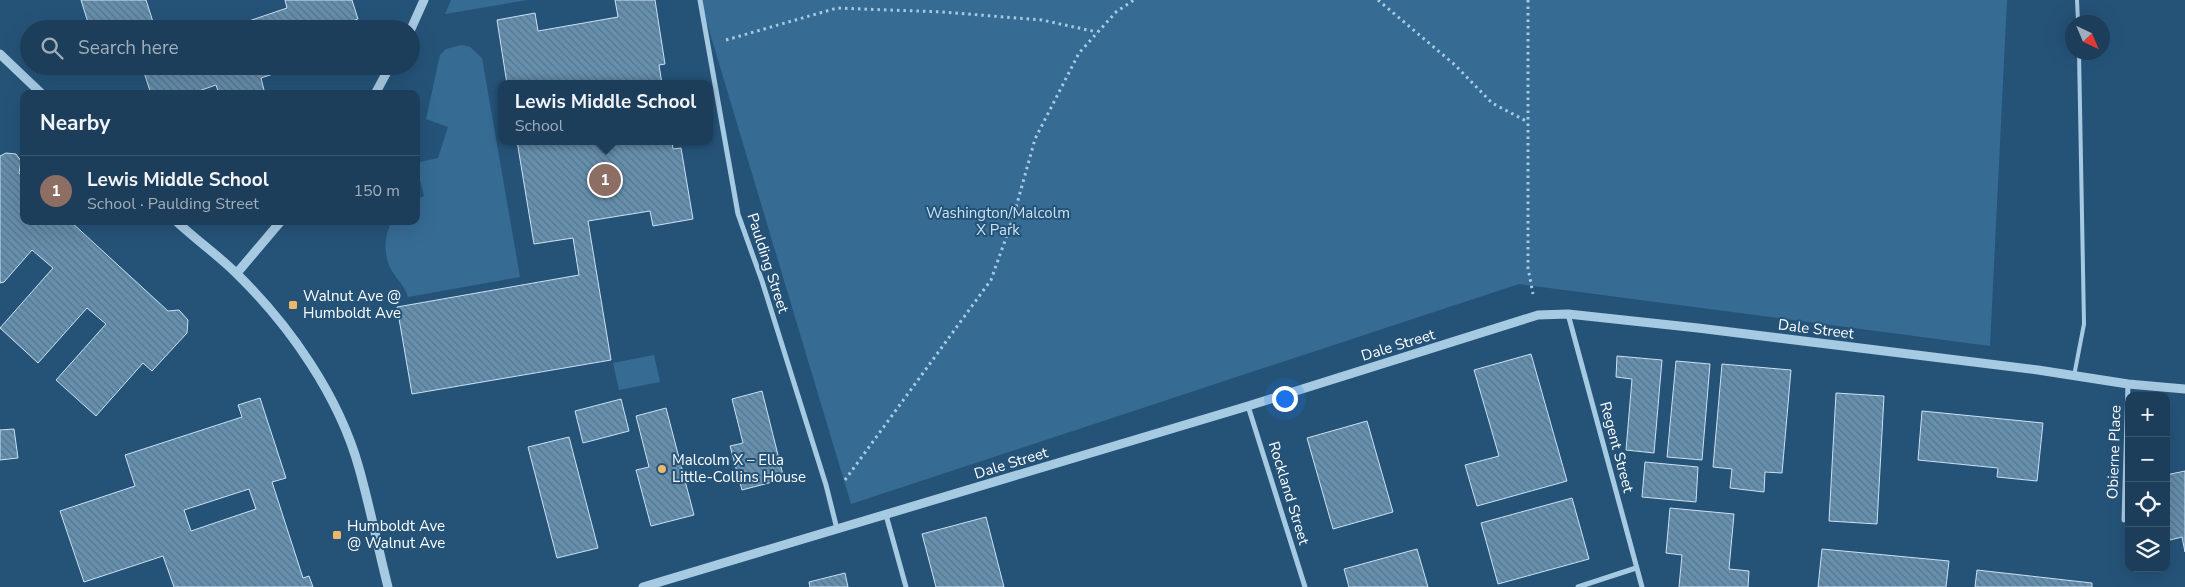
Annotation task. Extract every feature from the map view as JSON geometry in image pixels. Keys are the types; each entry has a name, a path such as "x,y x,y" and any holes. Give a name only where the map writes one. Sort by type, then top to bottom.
{"street":[{"path":"415,20 424,0"},
{"name":"Paulding Street","path":"700,0 738,214 768,300 837,529"},
{"path":"0,54 20,73"},
{"path":"22,75 38,90"},
{"path":"377,90 385,75"},
{"path":"181,225 237,273 296,342 315,370 334,407 359,467 388,587"},
{"path":"237,273 277,225"},
{"name":"Dale Street","path":"643,587 1248,406 1538,315 1568,314 2128,384 2185,389"},
{"name":"Regent Street","path":"1568,314 1642,587"},
{"name":"Obierne Place","path":"2124,520 2128,384"},
{"name":"Rockland Street","path":"1248,406 1305,587"},
{"path":"886,515 906,587"},
{"path":"1578,587 1636,568"}],"lane":[{"path":"2077,0 2078,15"},
{"path":"2074,376 2084,324 2078,60"}],"path":[{"path":"830,504 856,463 991,280 1013,218 1035,139 1079,53 1116,12 1134,0"},
{"path":"1378,0 1455,65 1492,102 1528,122"},
{"path":"1528,0 1528,268 1538,315"},
{"path":"708,45 837,8 942,12 1042,20 1097,32"}],"green space":[{"path":"451,0 527,0 445,14"},
{"name":"Washington/Malcolm X Park","path":"700,0 2007,0 1990,346 1519,284 851,504"},
{"path":"462,45 470,47 482,58 520,277 408,297 388,262 386,255 387,234 390,225 420,225 420,198 424,196 420,180 420,162 438,158 448,127 426,119 440,55 446,49"},
{"path":"654,355 660,382 619,390 613,363"}],"building":[{"path":"81,0 146,0 152,20 87,20"},
{"path":"285,0 352,0 358,19 252,20 287,8"},
{"path":"615,0 655,0 665,64 659,65 661,80 506,80 497,20 535,13 538,31 618,17"},
{"path":"145,75 270,75 261,78 264,90 218,90 216,85 202,90 150,90"},
{"path":"518,145 672,145 673,149 681,148 693,219 653,226 650,211 588,221 611,360 412,394 397,307 579,275 573,238 534,244"},
{"path":"6,153 16,154 20,160 20,225 74,225 168,311 179,310 188,320 187,333 152,371 143,363 96,416 56,380 106,324 87,308 38,363 0,328 53,268 32,250 4,282 0,283 0,156"},
{"path":"1531,354 1567,481 1477,506 1465,465 1499,456 1474,370"},
{"path":"1617,356 1662,360 1654,453 1626,450 1632,379 1616,377"},
{"path":"1676,361 1710,364 1702,460 1667,457"},
{"path":"1722,364 1791,370 1782,473 1765,472 1764,492 1730,488 1732,469 1713,467"},
{"path":"762,391 784,479 742,490 730,446 743,443 732,399"},
{"path":"1836,393 1884,396 1877,524 1829,521"},
{"path":"260,398 286,478 272,482 303,578 309,576 313,587 174,587 163,556 84,582 60,511 135,486 125,455 242,417 238,405","holes":["249,489 256,509 191,531 184,510"]},
{"path":"621,399 629,431 583,443 575,411"},
{"name":"Malcolm X – Ella Little-Collins House","path":"666,408 694,515 651,526 636,470 649,467 636,416"},
{"path":"1922,411 2043,423 2037,481 1997,477 1998,468 1918,460"},
{"path":"1367,421 1393,512 1333,529 1307,438"},
{"path":"14,429 18,458 0,460 0,430"},
{"path":"569,437 598,548 557,558 528,447"},
{"path":"1645,462 1698,467 1696,502 1642,497"},
{"path":"2185,471 2185,552 2182,537 2170,540 2170,474"},
{"path":"1572,498 1589,559 1498,584 1481,523"},
{"path":"1670,508 1734,514 1729,569 1749,571 1748,587 1679,587 1682,555 1666,553"},
{"path":"986,517 1004,587 936,587 922,534"},
{"path":"1417,549 1428,587 1349,587 1344,569"},
{"path":"1822,549 1949,561 1946,587 1818,587"},
{"path":"1977,570 2092,583 2092,587 1975,587"},
{"path":"845,573 848,587 810,587 809,582"}],"place":[{"name":"Lewis Middle School","path":"605,180"},
{"name":"Walnut Ave @ Humboldt Ave","path":"293,305"},
{"name":"Malcolm X – Ella Little-Collins House","path":"662,469"},
{"name":"Humboldt Ave @ Walnut Ave","path":"337,535"}]}
